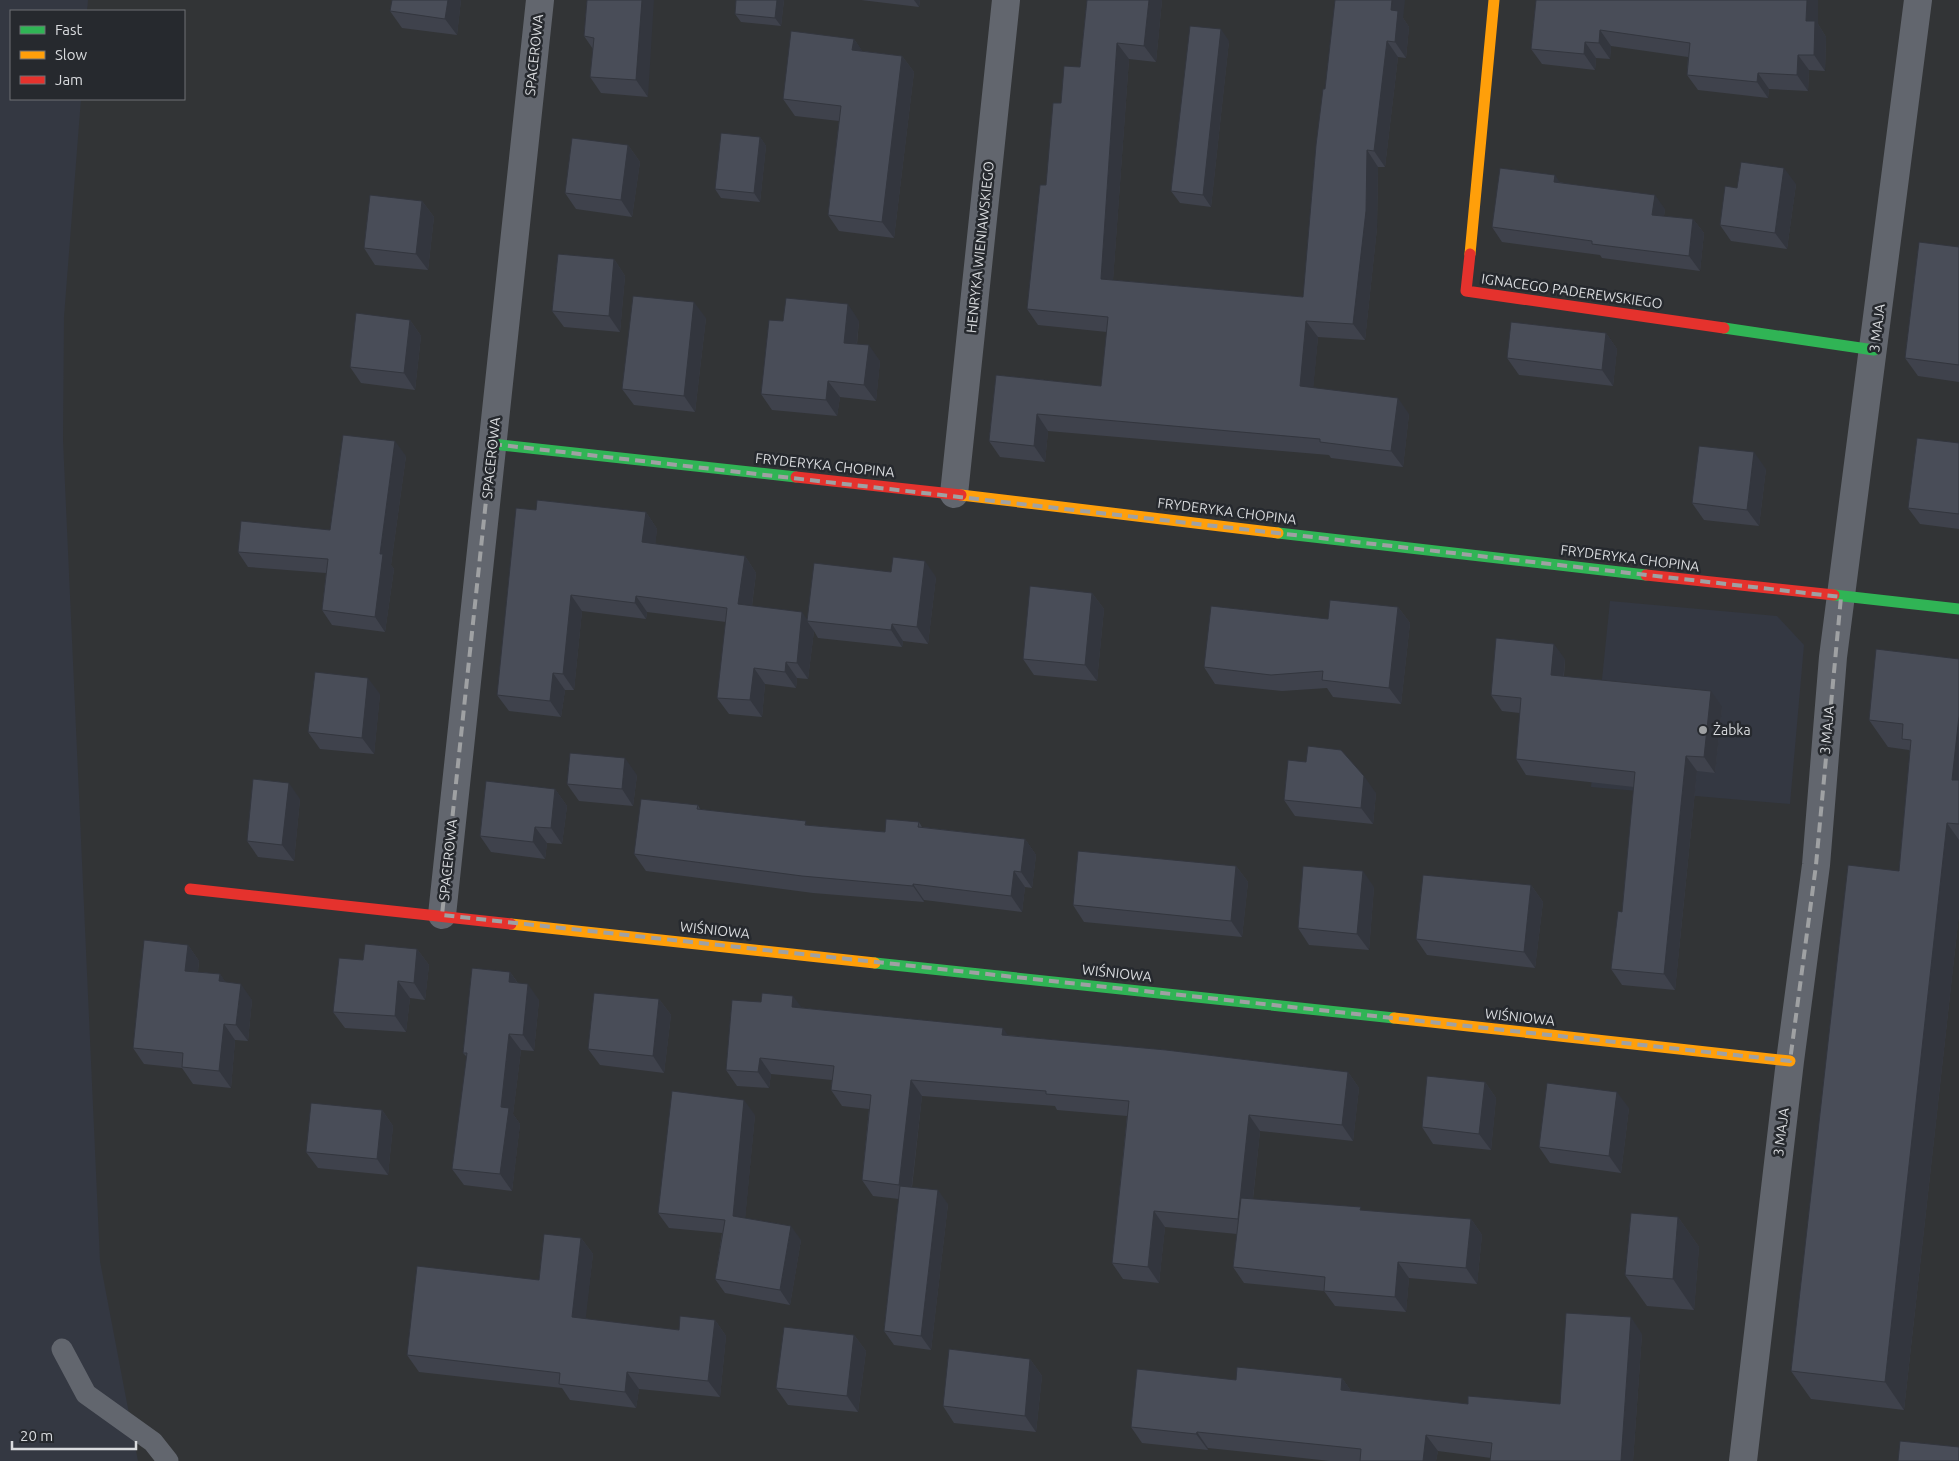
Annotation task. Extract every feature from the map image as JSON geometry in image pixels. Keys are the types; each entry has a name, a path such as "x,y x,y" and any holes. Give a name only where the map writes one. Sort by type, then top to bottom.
{"street":[{"name":"SPACEROWA","path":"442,915 540,0"},
{"name":"HENRYKA WIENIAWSKIEGO","path":"954,494 1006,0"},
{"name":"IGNACEGO PADEREWSKIEGO","path":"1494,0 1466,290 1874,350"},
{"name":"3 MAJA","path":"1743,1461 1790,1061 1816,865 1833,657 1918,0"},
{"name":"FRYDERYKA CHOPINA","path":"492,444 954,494 1959,609"},
{"name":"WIŚNIOWA","path":"190,889 1790,1061"}],"lane":[{"path":"62,1349 86,1394 153,1442 168,1461"}],"highlighted area":[{"path":"492,444 1841,597 1816,865 1790,1061 442,915"}],"shaded area":[{"path":"0,0 88,0 87,10 10,10 10,100 81,100 64,317 63,440 100,1261 138,1461 0,1461"},
{"path":"1610,601 1777,616 1804,645 1790,804 1591,787"}],"building":[{"path":"392,0 448,0 445,19 390,11"},
{"path":"587,0 642,0 636,80 590,77 594,38 584,36"},
{"path":"736,0 777,0 775,18 735,14"},
{"path":"1087,0 1149,0 1144,46 1117,43 1101,279 1303,297 1316,145 1323,89 1325,89 1335,0 1392,0 1391,10 1398,11 1395,42 1387,41 1374,151 1367,150 1366,211 1353,324 1306,321 1300,386 1398,398 1391,451 1320,442 1320,439 1037,414 1034,446 989,441 996,375 1101,386 1108,317 1027,309 1040,185 1046,185 1053,103 1061,103 1064,66 1080,67"},
{"path":"1536,0 1807,0 1806,21 1815,21 1814,55 1798,55 1797,75 1758,73 1757,82 1687,75 1690,43 1600,30 1599,43 1585,42 1584,54 1531,49"},
{"path":"1190,26 1221,29 1203,195 1171,191"},
{"path":"791,31 854,39 852,50 902,56 882,222 828,215 841,106 783,99"},
{"path":"721,133 760,137 754,193 715,189"},
{"path":"572,138 628,145 621,200 565,193"},
{"path":"1741,162 1784,168 1775,233 1720,225 1725,186 1737,188"},
{"path":"1500,168 1555,175 1554,182 1655,195 1652,215 1693,219 1689,256 1592,244 1592,241 1492,227"},
{"path":"370,195 422,201 416,254 364,248"},
{"path":"1919,242 1959,247 1959,365 1905,358"},
{"path":"558,254 614,259 609,316 552,311"},
{"path":"633,296 694,302 684,396 622,389"},
{"path":"786,298 848,304 844,343 869,345 864,385 828,381 826,400 761,394 769,320 783,321"},
{"path":"356,313 410,320 404,373 350,367"},
{"path":"1511,322 1606,333 1602,370 1507,358"},
{"path":"343,435 395,441 380,554 383,554 375,617 322,610 328,559 238,552 241,521 330,530"},
{"path":"1917,438 1959,443 1959,514 1908,508"},
{"path":"1699,446 1754,452 1747,510 1692,503"},
{"path":"537,500 646,512 642,542 745,556 738,604 802,612 797,663 786,662 785,672 754,668 750,700 717,698 727,608 636,596 635,603 571,595 563,674 553,673 550,701 497,695 516,508 536,510"},
{"path":"893,557 925,561 917,627 892,624 891,630 807,621 814,563 891,572"},
{"path":"1030,586 1092,593 1085,665 1023,659"},
{"path":"1330,600 1398,607 1389,688 1322,680 1323,671 1271,675 1204,667 1211,606 1328,619"},
{"path":"1496,638 1554,644 1551,675 1711,691 1704,757 1686,756 1664,974 1611,969 1618,911 1622,912 1635,772 1516,759 1521,698 1491,695"},
{"path":"1876,649 1959,659 1959,716 1952,780 1959,780 1959,824 1947,823 1885,1382 1791,1371 1848,865 1899,871 1911,740 1902,739 1903,724 1869,720"},
{"path":"315,672 368,678 362,738 308,732"},
{"path":"1308,746 1341,750 1364,776 1361,808 1284,800 1288,760 1306,762"},
{"path":"570,753 625,758 622,789 567,784"},
{"path":"253,779 289,783 282,845 247,841"},
{"path":"486,781 555,789 551,828 535,827 533,842 480,836"},
{"path":"641,799 698,805 697,809 806,821 805,825 885,832 886,819 919,822 918,827 1025,839 1021,872 1014,871 1011,896 913,884 913,886 802,876 634,854"},
{"path":"1078,851 1236,866 1231,921 1073,905"},
{"path":"1303,866 1363,871 1357,934 1298,928"},
{"path":"1423,875 1531,885 1524,952 1416,939"},
{"path":"144,940 188,945 185,971 220,974 219,981 241,984 236,1025 224,1024 219,1071 182,1067 183,1053 133,1048"},
{"path":"365,944 417,949 414,983 398,981 395,1016 333,1012 339,958 363,960"},
{"path":"472,968 510,972 509,982 528,984 523,1035 509,1034 501,1107 509,1108 500,1174 452,1169 467,1053 463,1053"},
{"path":"594,993 659,999 653,1056 588,1049"},
{"path":"762,993 793,996 792,1007 1003,1028 1002,1035 1166,1050 1348,1072 1342,1125 1249,1115 1238,1219 1154,1211 1148,1267 1112,1263 1129,1101 1046,1094 1046,1091 911,1080 899,1185 862,1180 871,1095 831,1090 834,1066 760,1058 758,1072 726,1070 732,1000 761,1002"},
{"path":"1427,1076 1485,1082 1479,1134 1422,1127"},
{"path":"1547,1083 1617,1092 1609,1156 1539,1147"},
{"path":"672,1091 744,1100 733,1216 791,1226 780,1290 715,1279 725,1220 658,1213"},
{"path":"311,1103 382,1110 377,1159 306,1152"},
{"path":"900,1186 938,1190 921,1336 884,1331"},
{"path":"1241,1198 1361,1207 1360,1210 1471,1219 1466,1268 1398,1262 1395,1297 1324,1291 1325,1277 1233,1267"},
{"path":"1631,1213 1678,1217 1673,1279 1625,1275"},
{"path":"544,1234 581,1238 572,1317 679,1330 680,1316 715,1320 708,1381 627,1372 625,1392 559,1384 560,1373 407,1355 417,1266 539,1280"},
{"path":"1566,1313 1631,1317 1621,1461 1490,1461 1492,1443 1426,1435 1423,1461 1360,1461 1361,1449 1131,1427 1137,1369 1236,1380 1237,1367 1342,1378 1341,1390 1468,1404 1468,1396 1560,1404"},
{"path":"784,1327 854,1335 847,1396 776,1388"},
{"path":"949,1349 1030,1359 1025,1416 943,1406"},
{"path":"1900,1441 1959,1447 1959,1461 1898,1461"}],"traffic: fast":[{"path":"1724,328 1874,350"},
{"path":"492,444 796,477"},
{"path":"1278,533 1646,575"},
{"path":"1834,595 1959,609"},
{"path":"875,963 1394,1018"}],"traffic: slow":[{"path":"1470,254 1494,0"},
{"path":"961,495 1278,533"},
{"path":"511,924 875,963"},
{"path":"1394,1018 1790,1061"}],"traffic: jam":[{"path":"1470,254 1466,291 1724,328"},
{"path":"796,477 961,495"},
{"path":"1646,575 1834,595"},
{"path":"190,889 511,924"}],"place":[{"name":"Żabka","path":"1703,730"}]}
